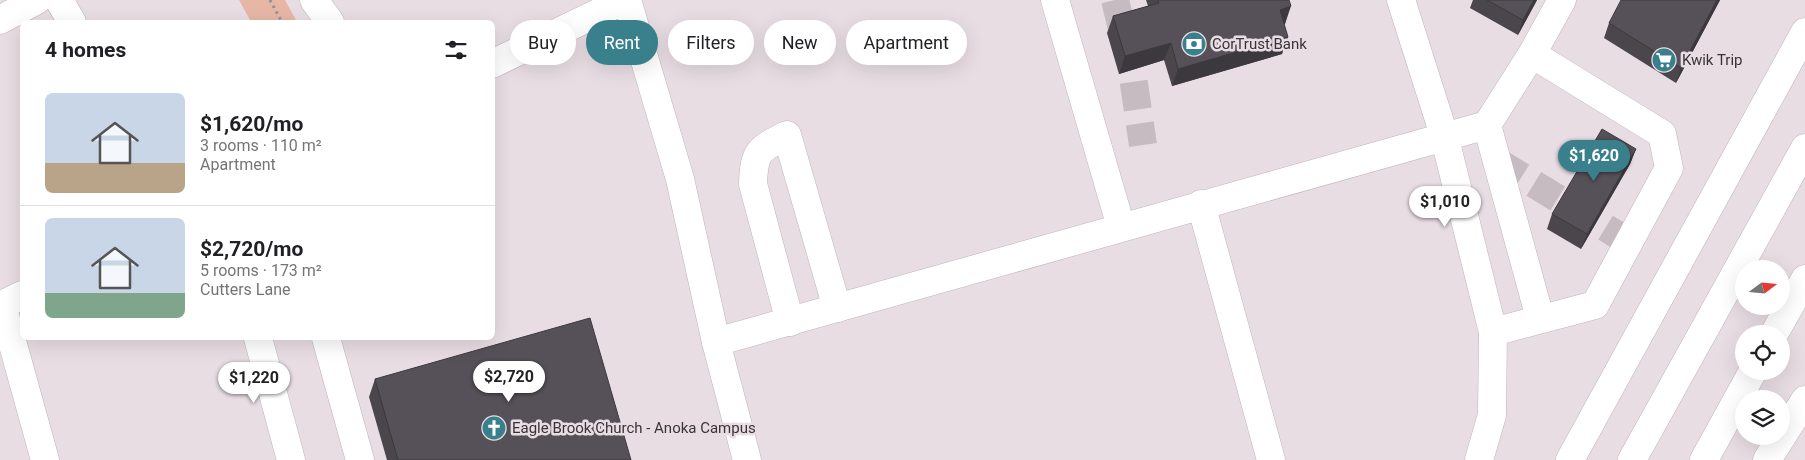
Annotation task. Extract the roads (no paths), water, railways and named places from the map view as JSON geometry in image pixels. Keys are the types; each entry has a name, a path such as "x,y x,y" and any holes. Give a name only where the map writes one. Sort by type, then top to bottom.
{"main road":[{"path":"0,20 37,0"},
{"path":"59,0 71,20"},
{"path":"314,0 329,20"},
{"path":"495,63 626,0 680,179 716,342 747,460"},
{"path":"1055,0 1121,227"},
{"path":"1401,0 1444,136 1493,332 1492,415 1479,460"},
{"path":"716,342 1487,124 1532,54 1562,0"},
{"path":"1570,460 1805,32"},
{"path":"1493,332 1595,304 1669,168 1662,134 1532,54"},
{"path":"1487,124 1540,318"},
{"path":"790,322 753,184 754,164 763,148 787,135 837,308"},
{"path":"1632,460 1805,148"},
{"path":"1201,204 1271,460"},
{"path":"1779,325 1805,279"},
{"path":"8,302 46,460"},
{"path":"259,340 291,460"},
{"path":"327,340 360,460"},
{"path":"1704,460 1749,380"},
{"path":"1767,460 1805,400"}],"tunnel":[{"path":"1115,0 1132,70 1143,145"},
{"path":"1498,162 1629,242"}],"place":[{"name":"CorTrust Bank","path":"1194,44"},
{"name":"Kwik Trip","path":"1664,60"},
{"name":"Eagle Brook Church - Anoka Campus","path":"494,428"}]}
